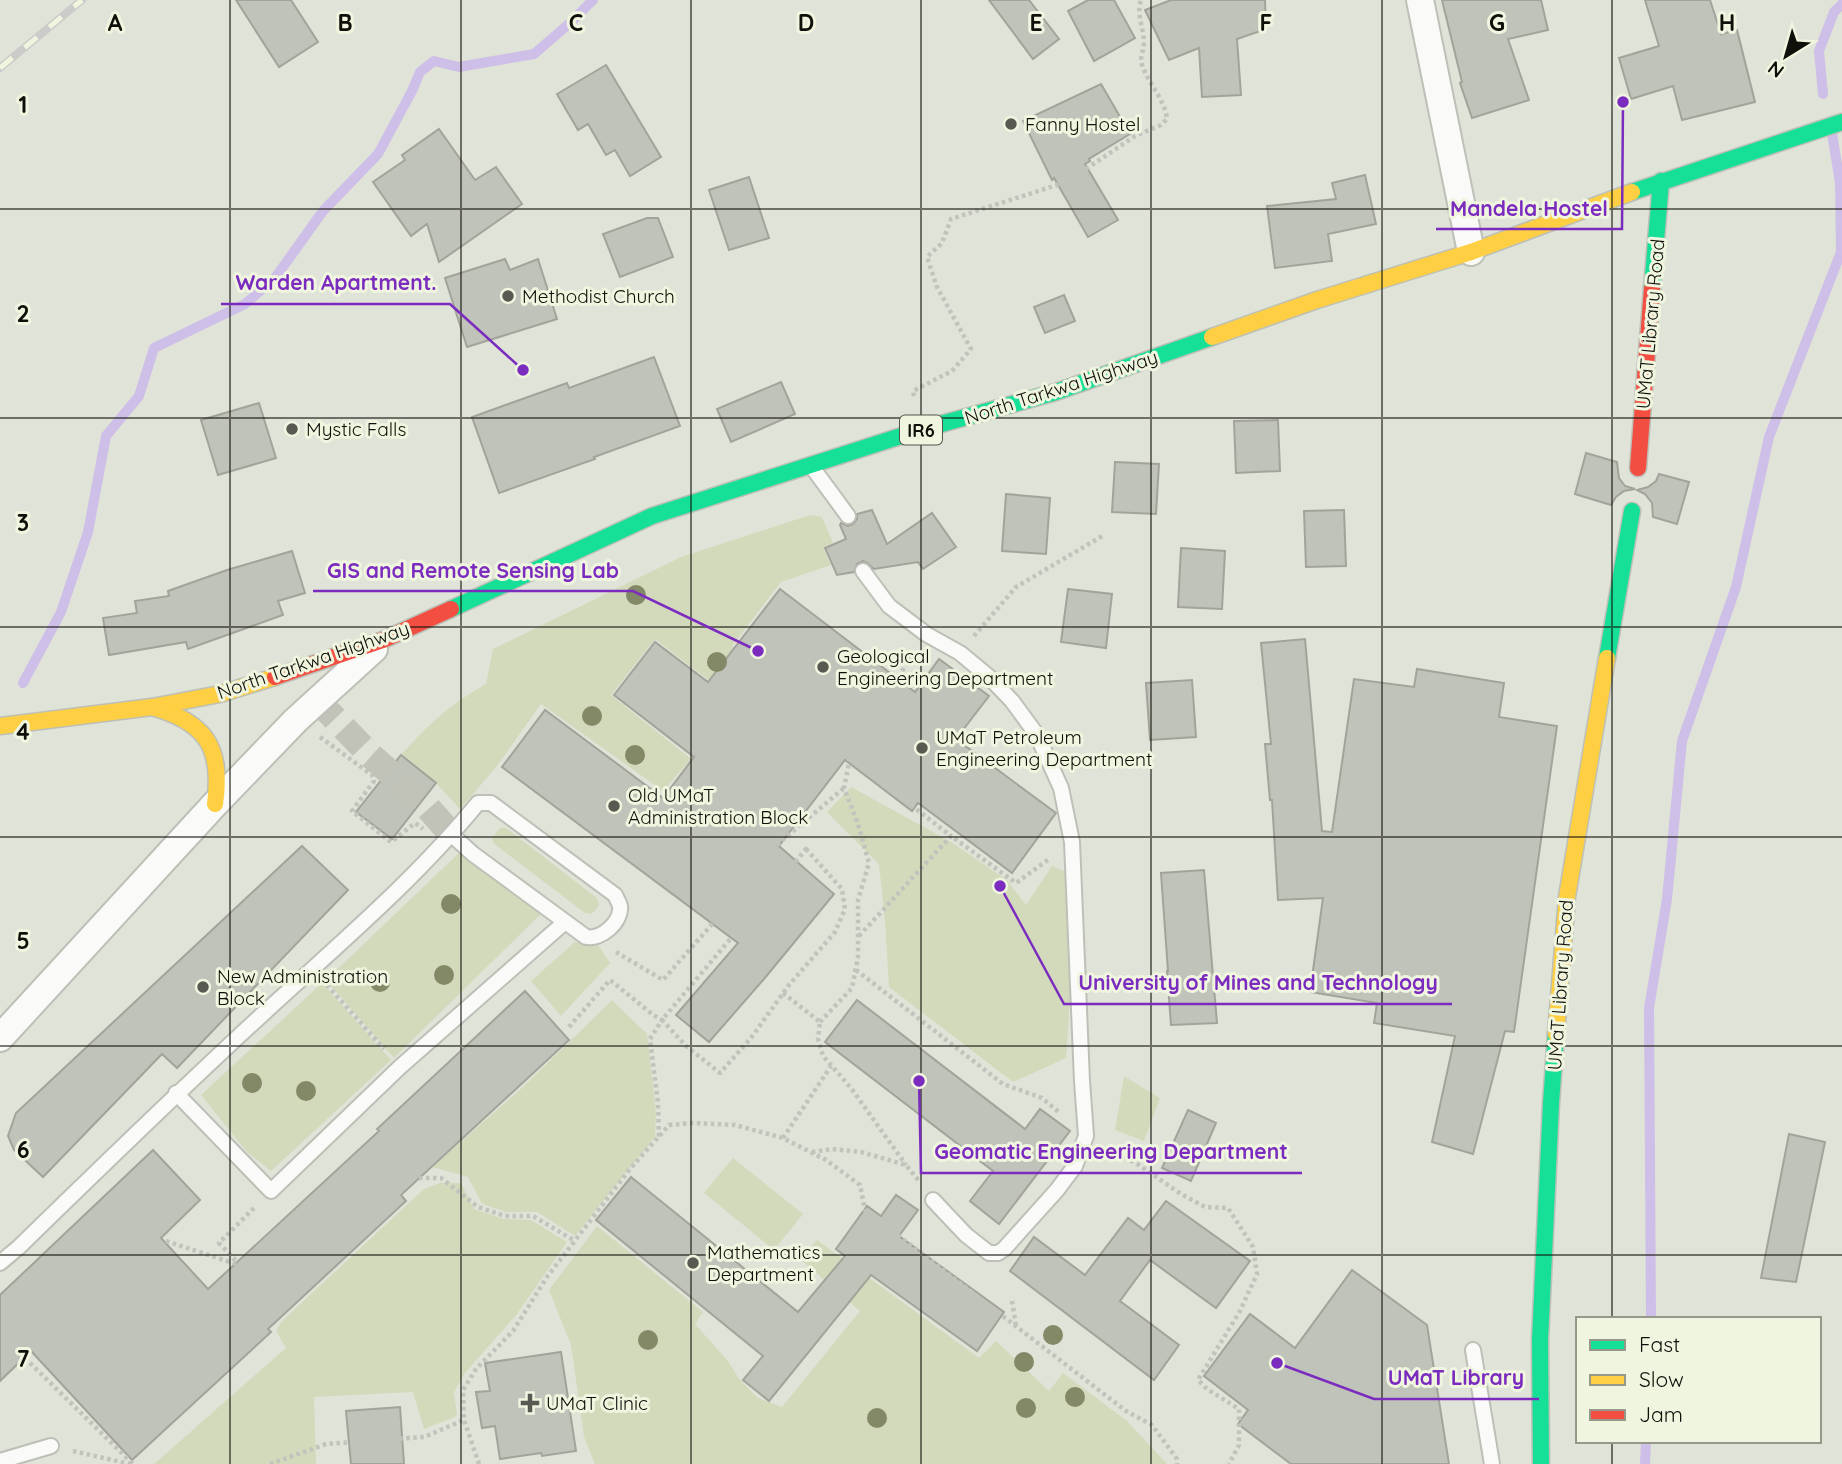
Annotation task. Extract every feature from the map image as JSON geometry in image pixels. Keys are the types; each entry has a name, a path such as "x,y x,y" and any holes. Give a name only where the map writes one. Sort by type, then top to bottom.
{"main road":[{"name":"North Tarkwa Highway","path":"0,726 152,707 220,694 280,676 383,640 652,516 923,429 1056,392 1317,300 1471,252 1661,181 1842,122"},
{"name":"UMaT Library Road","path":"1638,468 1661,181"},
{"name":"UMaT Library Road","path":"1541,1464 1540,1340 1551,1103 1567,897 1632,511"},
{"path":"152,707 183,717 197,727 207,740 219,771 215,804"}],"street":[{"path":"1420,0 1471,252"},
{"path":"0,1038 215,804 296,720 383,640"}],"lane":[{"path":"811,466 848,516"},
{"path":"863,571 889,606 926,634 960,653 1012,701 1037,735 1061,788 1072,842 1086,1136 1074,1166 1063,1182 998,1253 989,1253 966,1235 933,1200"},
{"path":"0,1263 176,1093 440,848 478,803 491,803 615,895 620,906 619,917 604,934 594,939 586,937 473,854 452,835"},
{"path":"176,1093 271,1191 400,1067 565,922"},
{"path":"1474,1350 1492,1464"},
{"path":"0,1461 51,1446"}],"path":[{"path":"913,391 952,371 971,349 937,287 927,257 942,243 951,219 1074,177 1135,136 1161,125 1167,119 1166,109 1143,68 1140,57 1144,44 1138,8 1141,0"},
{"path":"960,653 1016,587 1104,535"},
{"path":"926,634 849,758 844,789 869,863 858,900 859,957 852,988 820,1022 818,1039 822,1056 851,1088 933,1200"},
{"path":"296,720 372,775 374,781 352,811 391,842 415,823 440,848"},
{"path":"849,758 1016,883 1072,842"},
{"path":"741,888 772,849 844,789"},
{"path":"858,936 951,836"},
{"path":"569,1027 610,980 663,1020 686,1046 720,1073 835,932 845,909 842,889 806,849 663,1020 650,1039 658,1103 659,1138"},
{"path":"594,939 663,980 721,914"},
{"path":"312,969 400,1067"},
{"path":"856,970 1003,1084 1042,1098 1086,1136 1139,1165 1181,1194 1205,1206 1228,1208 1253,1247 1257,1274 1240,1311 1198,1380 1207,1389 1239,1409 1239,1445 1229,1464"},
{"path":"783,993 820,1022"},
{"path":"783,1138 831,1066"},
{"path":"480,1464 464,1420 463,1390 476,1369 513,1331 547,1277 630,1169 669,1125 693,1124 735,1125 783,1138 826,1160 860,1185 865,1210 1126,1411 1152,1425 1177,1459 1177,1464"},
{"path":"811,1152 832,1149 860,1152 906,1165"},
{"path":"399,1193 420,1169"},
{"path":"412,1178 441,1178 478,1207 505,1216 534,1216 575,1241"},
{"path":"271,1191 219,1243 280,1307 283,1304"},
{"path":"166,1241 240,1265"},
{"path":"1012,1301 1016,1326"},
{"path":"30,1363 131,1464"},
{"path":"270,1464 326,1444 424,1437 464,1420"},
{"path":"51,1446 131,1464"}],"green space":[{"path":"810,515 822,517 833,543 823,548 831,565 781,582 732,646 830,722 805,754 655,639 611,695 691,759 663,791 541,704 497,766 460,809 436,783 401,755 440,716 486,684 493,649 681,557"},
{"path":"851,787 951,842 1007,880 1026,905 1052,866 1078,877 1066,1058 1013,1082 889,987 879,864 827,812"},
{"path":"500,828 506,828 597,898 599,904 596,910 591,914 585,913 493,843 492,838"},
{"path":"459,853 492,863 550,905 394,1058 326,980"},
{"path":"575,942 598,945 610,963 561,1016 531,981"},
{"path":"322,983 391,1060 271,1171 247,1152 201,1095"},
{"path":"612,1000 647,1034 656,1112 655,1137 575,1236 537,1212 506,1212 482,1204 468,1177 432,1167 523,1087"},
{"path":"1124,1076 1160,1098 1144,1141 1115,1130"},
{"path":"733,1158 803,1214 774,1250 704,1193"},
{"path":"440,1183 461,1183 474,1209 504,1219 531,1220 567,1242 517,1314 465,1373 454,1392 457,1416 424,1429 413,1392 314,1397 316,1464 154,1464 286,1348 276,1331 282,1321 424,1189"},
{"path":"597,1226 703,1312 695,1324 758,1398 782,1407 860,1311 800,1259 817,1240 979,1358 996,1341 1049,1391 1063,1373 1127,1421 1167,1464 595,1464 584,1437 571,1345 549,1290"}],"building":[{"path":"236,0 291,0 318,42 279,67"},
{"path":"989,0 1029,0 1059,39 1033,59"},
{"path":"1088,0 1114,0 1135,38 1094,61 1068,11"},
{"path":"1171,0 1265,0 1266,29 1237,39 1241,95 1202,97 1199,48 1169,60 1145,10"},
{"path":"1442,0 1541,0 1548,30 1508,39 1529,100 1472,118 1460,83 1462,82"},
{"path":"1645,0 1710,0 1721,34 1737,30 1755,102 1682,120 1673,86 1631,99 1619,58 1659,46"},
{"path":"606,65 661,157 630,176 615,150 606,155 588,124 578,130 557,94"},
{"path":"1101,84 1130,134 1085,164 1118,220 1088,237 1054,178 1052,180 1023,121"},
{"path":"439,129 475,180 496,167 522,204 439,262 427,224 411,236 373,182 405,160 402,155"},
{"path":"1365,175 1376,224 1328,234 1332,261 1275,268 1267,206 1336,199 1332,183"},
{"path":"749,177 769,238 729,250 709,190"},
{"path":"647,218 658,218 673,257 620,277 603,234"},
{"path":"505,259 510,270 538,259 557,319 467,347 445,278"},
{"path":"1064,295 1075,321 1045,333 1034,307"},
{"path":"654,357 680,426 499,493 472,417 567,383 569,388"},
{"path":"781,382 795,414 731,442 717,409"},
{"path":"259,403 276,458 218,475 201,420"},
{"path":"1278,420 1280,471 1236,473 1234,421"},
{"path":"1586,453 1617,462 1619,478 1625,486 1635,489 1624,491 1611,505 1575,494"},
{"path":"1115,462 1159,464 1156,514 1112,512"},
{"path":"1659,474 1689,482 1677,524 1653,517 1652,503 1645,494 1637,490 1648,487 1656,481"},
{"path":"1006,494 1050,498 1046,554 1002,551"},
{"path":"872,510 887,544 932,513 956,547 923,569 918,562 874,569 863,561 857,564 854,572 837,575 825,548 846,539 841,523 848,526 853,524 857,514"},
{"path":"1344,510 1346,566 1306,567 1304,511"},
{"path":"1181,548 1225,551 1222,609 1178,607"},
{"path":"292,551 305,593 278,601 283,615 188,649 186,642 109,655 103,618 137,613 135,601 169,596 168,591"},
{"path":"780,589 915,692 939,659 989,696 956,739 1056,813 1012,873 918,803 912,811 845,760 779,846 834,894 709,1042 676,1015 738,943 502,767 545,710 663,798 694,757 614,695 655,642 708,682"},
{"path":"1068,589 1112,594 1106,648 1061,642"},
{"path":"1305,639 1322,831 1332,832 1354,679 1414,687 1417,669 1504,683 1499,717 1557,726 1514,1032 1505,1031 1473,1154 1432,1142 1455,1036 1374,1023 1377,1003 1310,992 1323,898 1278,900 1272,800 1265,744 1271,744 1261,643"},
{"path":"1192,680 1196,737 1150,740 1146,683"},
{"path":"401,755 436,783 392,839 356,812"},
{"name":"New Administration Block","path":"302,846 348,890 177,1068 162,1054 43,1177 14,1150 8,1136 16,1113"},
{"path":"1204,870 1217,1023 1171,1025 1161,873"},
{"path":"525,991 569,1040 401,1195 406,1201 268,1329 271,1332 132,1460 31,1351 0,1381 0,1295 153,1150 200,1200 161,1238 208,1289"},
{"path":"857,1000 1025,1129 1040,1109 1070,1131 999,1224 970,1201 993,1171 825,1042"},
{"path":"1188,1110 1216,1123 1191,1181 1162,1168"},
{"path":"1789,1134 1825,1142 1796,1282 1761,1278"},
{"path":"631,1177 798,1312 845,1256 836,1249 867,1206 881,1216 896,1195 918,1210 899,1236 1004,1312 977,1351 871,1275 769,1401 743,1380 763,1356 596,1220"},
{"path":"1166,1201 1250,1261 1216,1308 1150,1260 1120,1301 1179,1345 1154,1380 1010,1271 1034,1237 1085,1275 1128,1218 1144,1230"},
{"path":"1352,1270 1427,1325 1449,1464 1291,1464 1238,1424 1248,1410 1204,1376 1250,1314 1295,1348"},
{"path":"561,1352 576,1451 500,1459 495,1426 482,1428 476,1392 490,1391 485,1363"},
{"path":"400,1407 404,1464 351,1464 346,1411"}],"waterway":[{"path":"23,683 61,612 88,532 106,436 139,396 154,348 245,304 275,278 323,211 378,154 420,72 434,61 459,67 534,54 593,0"},
{"path":"1823,94 1819,51 1834,12 1842,4"},
{"path":"1651,1317 1649,1008 1667,899 1682,741 1736,587 1769,437 1841,252 1840,183 1832,133"},
{"path":"1645,1464 1646,1443"}],"tunnel":[{"path":"317,700 369,754 422,801 452,835"}],"railway":[{"path":"0,68 82,0"}],"traffic: fast":[{"path":"1632,192 1842,122"},
{"path":"1652,288 1661,181"},
{"path":"451,609 652,516 923,429 1056,392 1212,337"},
{"path":"1607,658 1632,511"},
{"path":"1541,1464 1540,1340 1556,1034"}],"traffic: slow":[{"path":"1212,337 1317,300 1471,252 1632,192"},
{"path":"1556,1034 1567,897 1607,658"},
{"path":"0,726 152,707 220,694 275,677"},
{"path":"152,707 186,721 207,740 216,767 215,804"}],"traffic: jam":[{"path":"1638,468 1652,288"},
{"path":"275,677 383,640 451,609"}],"place":[{"name":"Mandela Hostel","path":"1623,102"},
{"name":"Fanny Hostel","path":"1011,124"},
{"name":"Methodist Church","path":"508,296"},
{"name":"Warden Apartment.","path":"523,370"},
{"name":"Mystic Falls","path":"292,429"},
{"name":"GIS and Remote Sensing Lab","path":"758,651"},
{"name":"Geological Engineering Department","path":"823,667"},
{"name":"UMaT Petroleum Engineering Department","path":"922,748"},
{"name":"Old UMaT Administration Block","path":"614,806"},
{"name":"University of Mines and Technology","path":"1000,886"},
{"name":"New Administration Block","path":"203,987"},
{"name":"Geomatic Engineering Department","path":"919,1081"},
{"name":"Mathematics Department","path":"693,1263"},
{"name":"UMaT Library","path":"1277,1363"},
{"name":"UMaT Clinic","path":"530,1403"}]}
